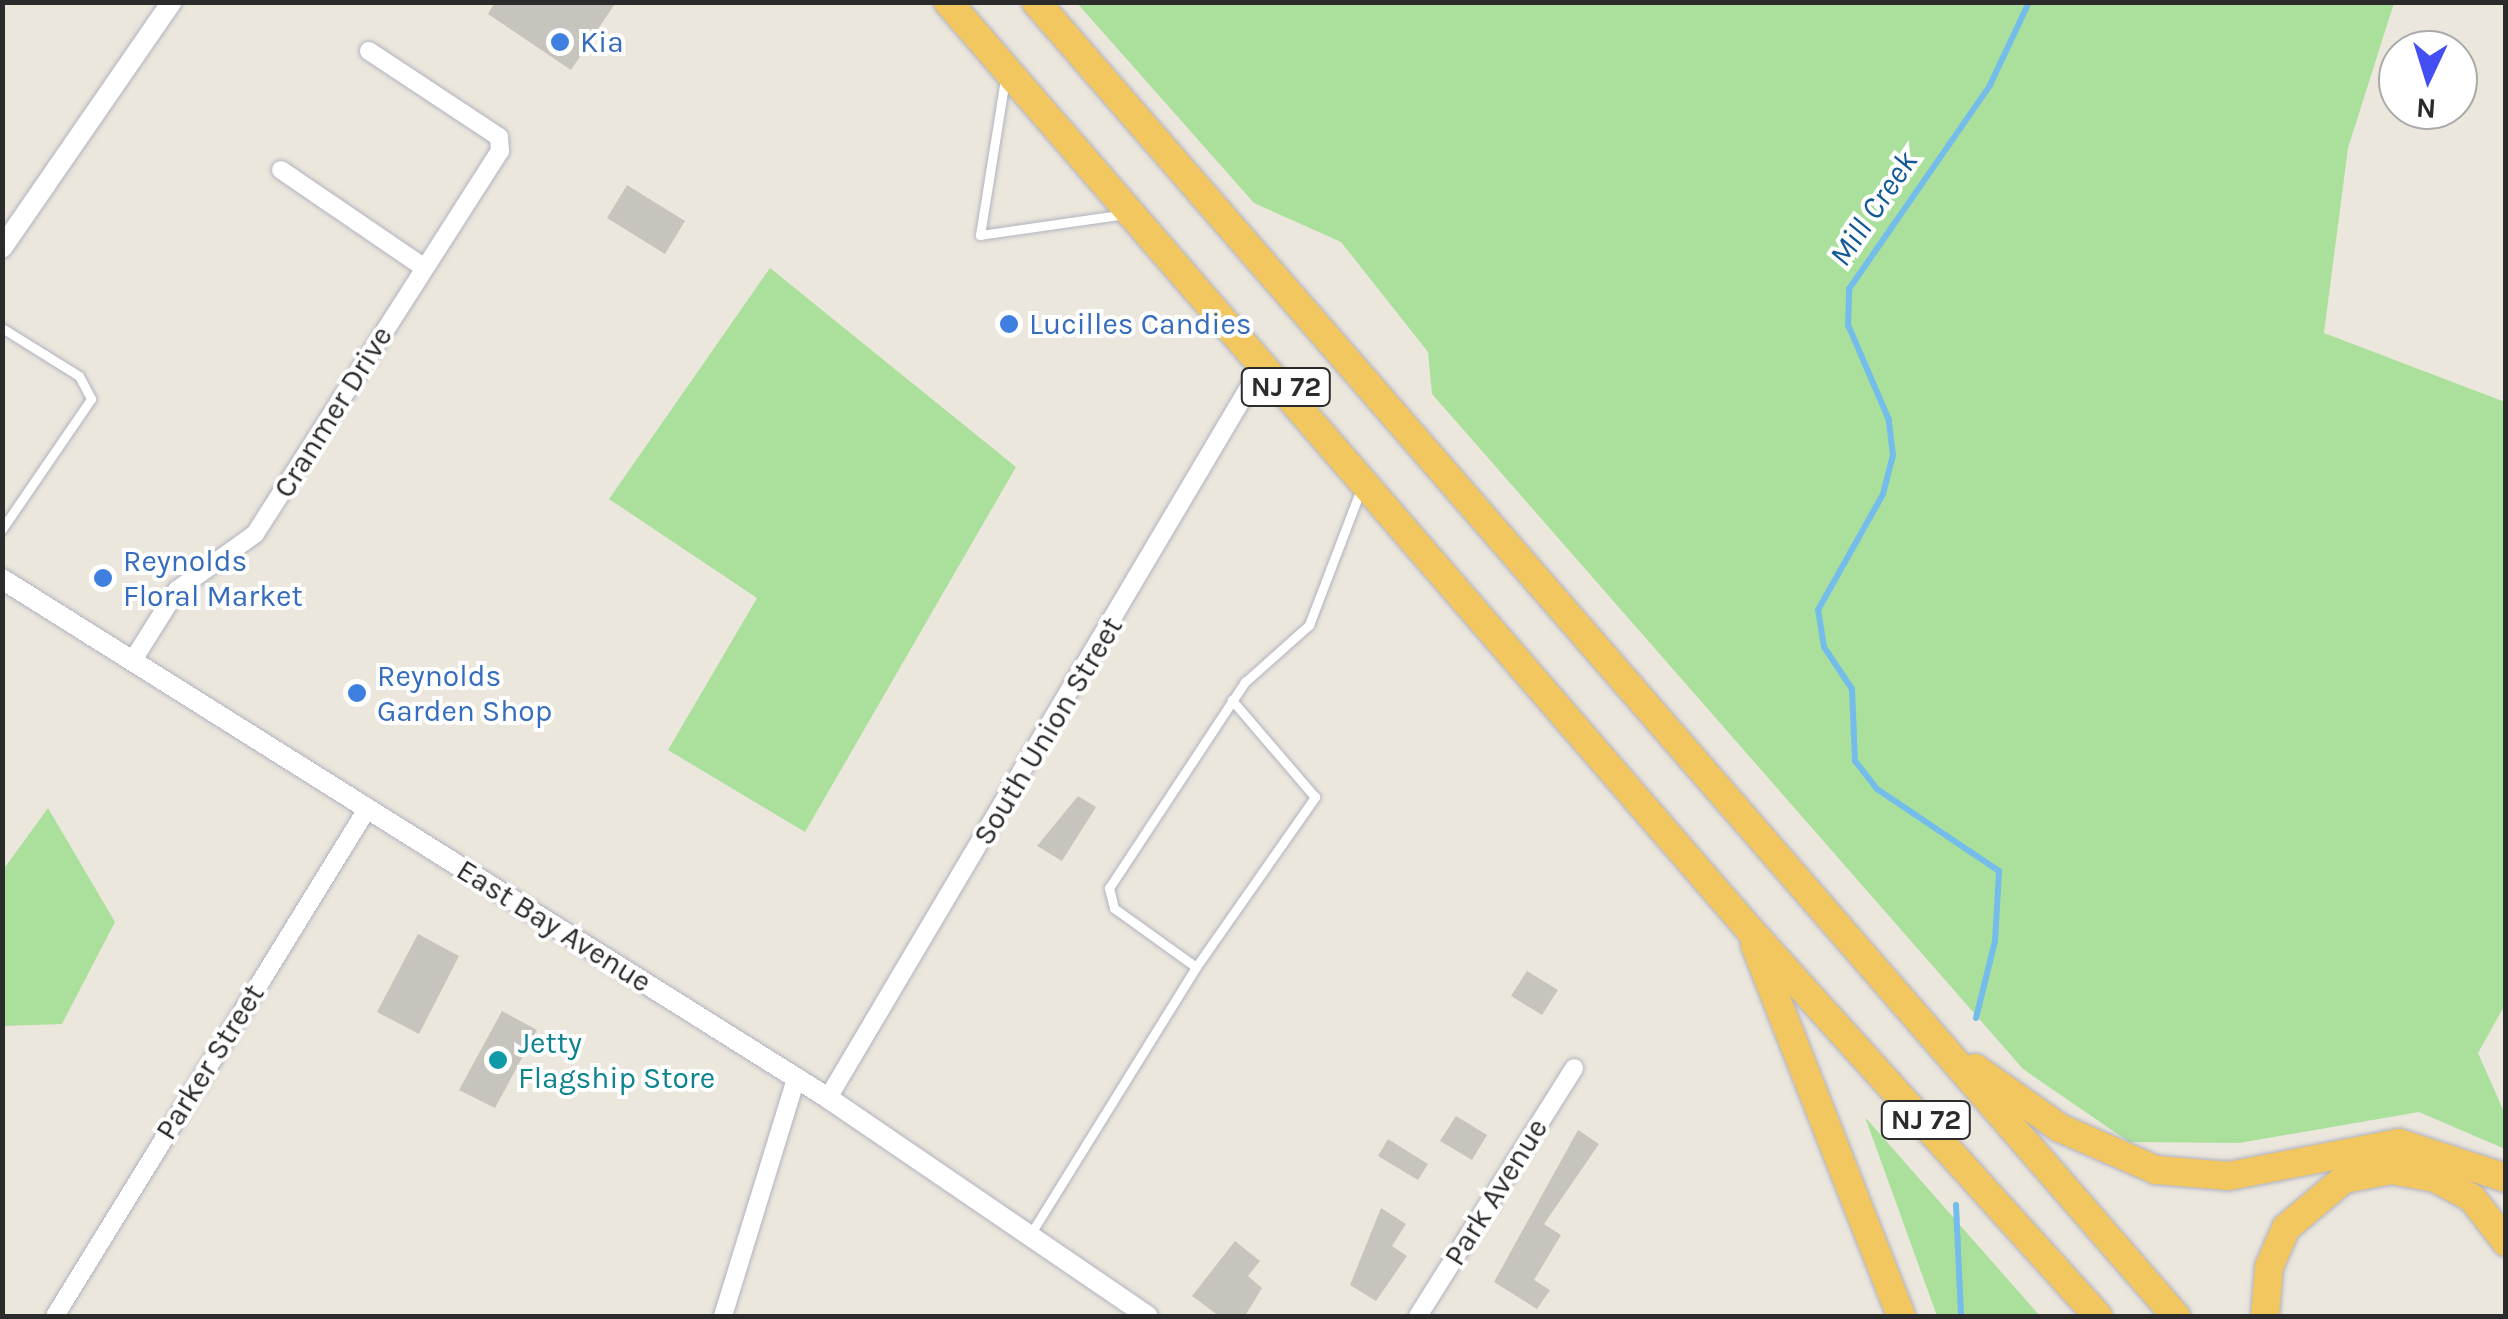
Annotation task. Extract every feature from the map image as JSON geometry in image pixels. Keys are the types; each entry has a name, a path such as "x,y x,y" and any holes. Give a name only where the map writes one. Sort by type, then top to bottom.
{"highway":[{"name":"NJ 72","path":"948,2 1129,214 1264,362 1749,929 2098,1316"},
{"name":"NJ 72","path":"1036,2 2176,1316"},
{"path":"1749,929 1901,1316"},
{"path":"1930,1036 2060,1128 2156,1170 2229,1176 2399,1143 2506,1178"},
{"path":"2265,1316 2279,1240 2308,1202 2344,1179 2391,1170 2434,1178 2472,1198 2506,1242"}],"street":[{"path":"2,248 172,2"},
{"name":"Cranmer Drive","path":"132,660 177,590 254,534 500,150 499,137 369,51"},
{"path":"281,170 423,267"},
{"name":"South Union Street","path":"828,1098 1264,362"},
{"name":"East Bay Avenue","path":"2,579 828,1098 1032,1230 1148,1316"},
{"name":"Parker Street","path":"55,1316 367,809"},
{"name":"Park Avenue","path":"1418,1316 1574,1068"},
{"path":"723,1316 796,1078"}],"lane":[{"path":"1007,71 980,235 1129,214"},
{"path":"2,328 90,388 78,428 2,529"},
{"path":"1196,968 1114,908 1109,888 1232,700 1309,625 1347,508 1366,483"},
{"path":"1032,1230 1196,968 1315,788 1232,700"}],"green space":[{"path":"1077,3 2394,3 2385,30 2378,30 2378,53 2348,148 2324,333 2505,402 2506,1003 2478,1053 2505,1114 2505,1149 2419,1112 2239,1143 2129,1142 2023,1069 1432,394 1428,352 1341,242 1254,203"},
{"path":"770,268 1016,467 805,832 668,750 757,598 609,499"},
{"path":"48,808 115,922 62,1024 3,1026 3,870"},
{"path":"1865,1117 2040,1316 1937,1316"}],"building":[{"name":"Kia","path":"495,2 616,2 571,70 488,14"},
{"path":"627,185 685,221 665,254 607,218"},
{"path":"1078,796 1096,807 1062,861 1037,846"},
{"path":"418,934 459,956 419,1034 377,1012"},
{"path":"1527,971 1558,990 1542,1015 1511,996"},
{"name":"Jetty Flagship Store","path":"502,1011 537,1030 495,1108 459,1090"},
{"path":"1456,1116 1487,1135 1472,1160 1440,1141"},
{"path":"1578,1130 1599,1144 1544,1224 1561,1235 1534,1280 1550,1290 1537,1309 1494,1282"},
{"path":"1388,1139 1428,1164 1418,1180 1378,1156"},
{"path":"1381,1208 1406,1224 1392,1246 1407,1256 1376,1301 1350,1285"},
{"path":"1235,1241 1260,1261 1248,1276 1262,1288 1245,1316 1219,1316 1192,1296"}],"waterway":[{"name":"Mill Creek","path":"1976,1018 1995,941 1999,871 1877,789 1855,761 1852,689 1824,647 1818,610 1883,494 1893,455 1889,420 1848,325 1849,289 1990,85 2029,2"},
{"name":"Mill Creek","path":"1956,1205 1961,1316"}],"place":[{"name":"Kia","path":"560,42"},
{"name":"Lucilles Candies","path":"1009,324"},
{"name":"Reynolds Floral Market","path":"103,578"},
{"name":"Reynolds Garden Shop","path":"357,693"},
{"name":"Jetty Flagship Store","path":"498,1060"}]}
